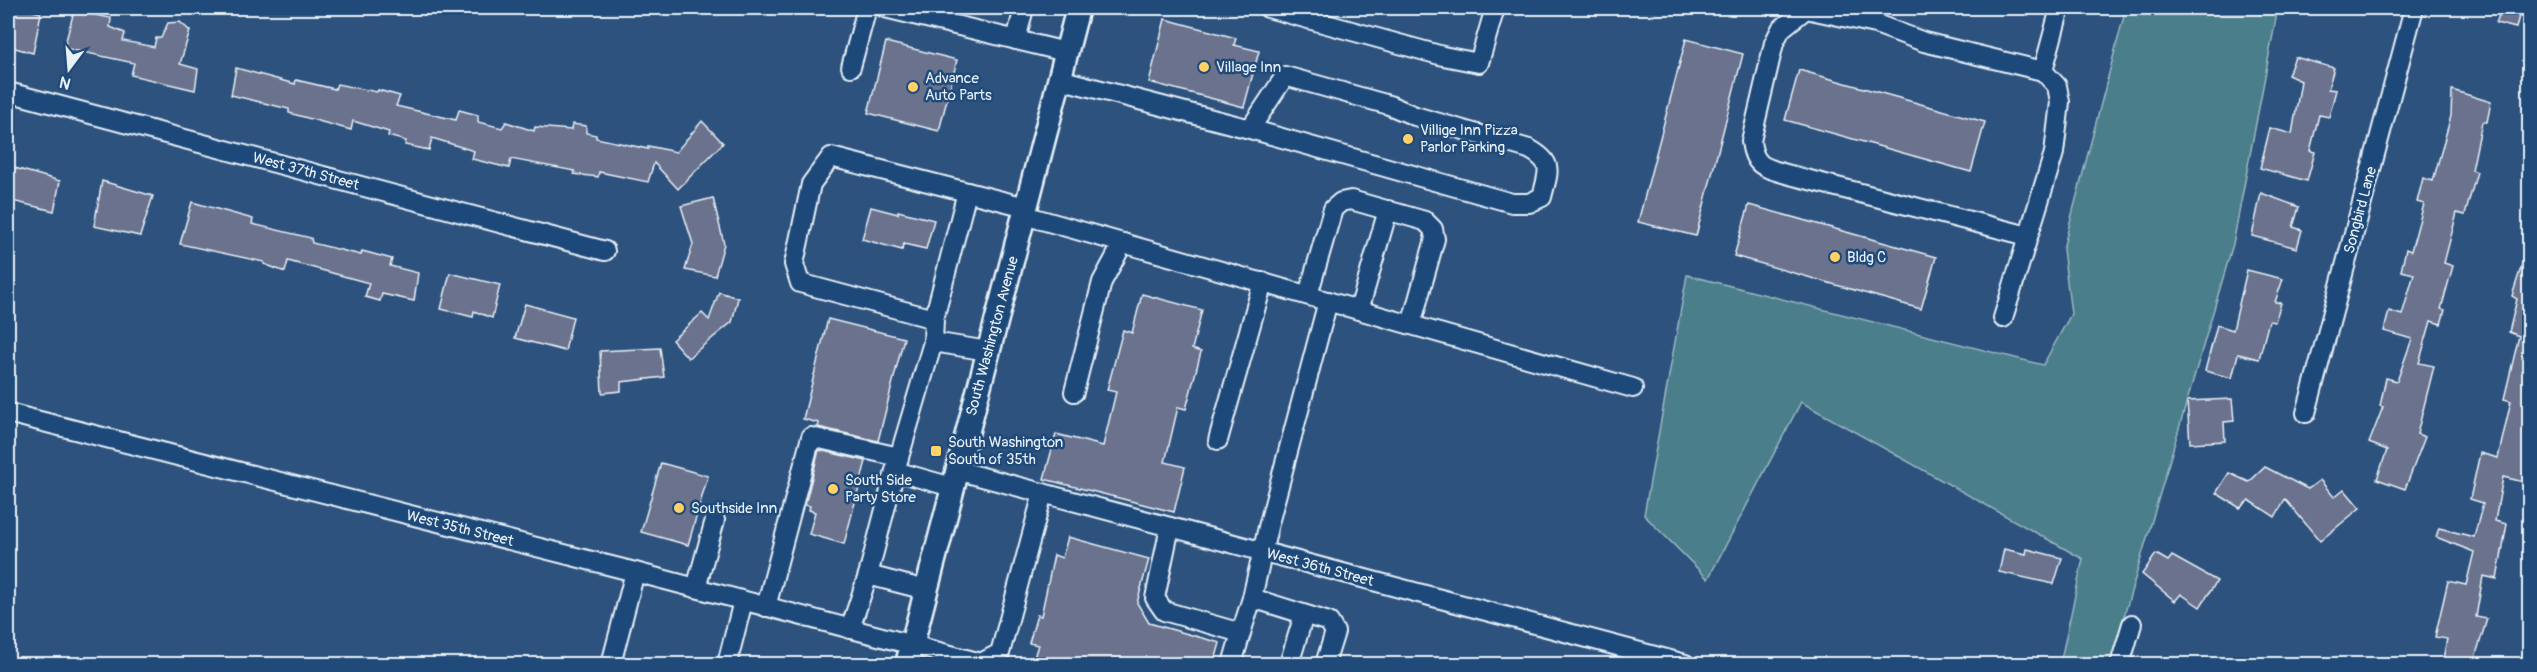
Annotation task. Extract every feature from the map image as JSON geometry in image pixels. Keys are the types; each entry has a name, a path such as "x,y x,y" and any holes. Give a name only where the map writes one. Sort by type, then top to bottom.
{"main road":[{"name":"South Washington Avenue","path":"910,655 954,478 1078,8"}],"street":[{"path":"851,67 867,8"},
{"path":"885,8 1066,52"},
{"path":"1016,39 1024,8"},
{"path":"1268,8 1443,56 1479,63 1495,8"},
{"path":"2003,318 2054,153 2060,102 2057,86 2043,71 1924,42 1878,16 1806,8 1781,29 1774,43 1751,141 1752,156 1760,164 1790,175 2028,236"},
{"path":"2043,71 2060,8"},
{"name":"Songbird Lane","path":"2306,413 2414,8"},
{"path":"1059,80 1250,129 1512,203 1529,203 1542,197 1549,169 1544,157 1529,149 1415,116 1389,105 1286,76 1250,129"},
{"name":"West 37th Street","path":"8,92 605,251"},
{"path":"934,319 800,283 794,264 811,184 831,157 968,192 1123,243 1633,388"},
{"path":"850,629 868,575 897,464 933,342 934,319 968,192"},
{"path":"1308,295 1333,209 1341,202 1351,200 1388,210 1425,221 1433,229 1435,239 1411,325"},
{"path":"1359,310 1388,210"},
{"path":"1074,392 1102,282 1123,243"},
{"path":"1218,440 1263,282"},
{"path":"1232,664 1252,598 1328,301"},
{"path":"933,342 987,351"},
{"name":"West 35th Street","path":"8,413 850,629 910,655 981,663 1000,653 1043,493"},
{"name":"West 36th Street","path":"766,607 811,437 897,464 954,478 1043,493 1685,664"},
{"path":"696,588 715,520"},
{"path":"1170,527 1155,598 1164,611 1240,633"},
{"path":"611,664 635,572"},
{"path":"868,575 926,590"},
{"path":"1252,598 1329,622 1335,632 1325,664"},
{"path":"727,664 743,601"},
{"path":"1289,664 1304,615"},
{"path":"2120,664 2132,624"}],"green space":[{"path":"2126,8 2278,8 2233,244 2110,664 2060,664 2083,559 1801,402 1708,579 1644,515 1687,275 2043,365 2071,314 2063,249"}],"building":[{"path":"13,8 41,13 33,53 8,46 8,11 11,12"},
{"path":"2502,8 2521,8 2516,28 2496,23"},
{"path":"74,11 111,18 110,27 125,33 123,41 154,47 156,38 161,38 168,23 180,22 190,31 180,64 198,69 195,90 131,75 134,63 64,48"},
{"name":"Village Inn","path":"1165,19 1236,38 1234,45 1259,51 1244,107 1149,82"},
{"path":"1686,39 1743,54 1696,236 1638,222"},
{"name":"Advance Auto Parts","path":"886,42 957,60 939,131 868,113"},
{"path":"2295,57 2334,68 2328,89 2336,90 2329,117 2319,115 2310,151 2315,152 2307,181 2260,168 2270,128 2292,134 2301,81 2288,75"},
{"path":"236,68 295,84 296,80 335,89 337,84 377,92 378,90 400,96 396,106 456,120 459,110 478,115 478,122 502,128 506,122 534,131 535,127 571,130 572,124 586,126 586,133 596,135 596,138 648,149 648,146 676,152 702,121 723,143 678,189 654,163 648,182 599,172 598,177 574,174 575,171 511,159 509,168 472,159 474,151 432,138 429,150 405,145 406,141 388,136 389,132 353,121 351,130 289,113 289,109 231,95"},
{"path":"1799,70 1985,122 1971,172 1785,120"},
{"path":"2452,90 2491,102 2487,122 2482,122 2472,170 2477,172 2465,215 2457,213 2444,263 2453,266 2441,309 2445,310 2441,324 2431,321 2419,363 2434,366 2417,434 2425,437 2405,489 2377,479 2387,450 2369,443 2383,407 2380,406 2386,378 2397,381 2412,339 2384,331 2389,311 2402,315 2414,274 2401,271 2406,249 2411,251 2424,204 2417,202 2423,178 2433,181 2451,116"},
{"path":"8,166 60,181 54,211 8,200"},
{"path":"102,181 153,196 140,236 94,226"},
{"path":"2261,193 2299,207 2293,227 2302,230 2297,248 2252,236"},
{"path":"713,198 724,244 715,276 685,270 693,244 681,206"},
{"path":"192,202 253,219 252,224 311,238 312,243 361,255 362,251 392,259 390,266 418,273 414,301 382,294 380,301 365,297 369,283 288,261 285,272 264,264 264,262 180,244"},
{"name":"Bldg C","path":"1749,205 1936,257 1921,309 1734,256"},
{"path":"871,207 934,220 926,249 904,244 902,250 862,239"},
{"path":"2526,252 2529,252 2529,457 2524,482 2503,477 2495,521 2507,524 2497,579 2483,576 2476,617 2487,619 2473,664 2442,664 2447,639 2435,637 2448,581 2466,585 2474,552 2436,537 2439,528 2474,537 2483,503 2470,499 2480,453 2498,458 2511,401 2504,399 2519,336 2509,332 2517,299 2512,296"},
{"path":"2247,270 2283,279 2275,302 2281,303 2275,322 2269,321 2259,359 2238,354 2232,378 2205,371 2217,325 2233,330"},
{"path":"450,273 500,285 492,318 474,311 473,317 441,309"},
{"path":"719,292 738,298 732,322 688,358 672,340 702,313 709,320"},
{"path":"1142,294 1202,310 1192,349 1201,352 1186,409 1178,407 1165,462 1185,467 1174,512 1044,479 1056,434 1103,446 1116,392 1107,390 1123,330 1132,333"},
{"path":"525,304 573,317 565,351 515,338"},
{"path":"828,319 904,338 878,441 818,427 819,423 803,419"},
{"path":"660,348 664,377 621,382 621,391 602,393 600,351"},
{"path":"2232,399 2234,421 2224,422 2225,441 2190,443 2187,401"},
{"path":"819,450 866,461 844,544 809,534 815,512 809,510 810,506 805,505"},
{"path":"661,463 708,476 688,545 641,532"},
{"path":"2265,467 2308,489 2320,480 2334,497 2344,489 2360,508 2320,541 2285,499 2275,517 2249,500 2240,508 2216,493 2229,473 2249,482"},
{"path":"1068,537 1149,559 1137,603 1149,623 1220,643 1214,664 1032,664 1038,645 1029,643 1037,615 1041,616 1054,555 1062,558"},
{"path":"2004,549 2026,554 2027,549 2062,558 2054,584 1999,572"},
{"path":"2156,554 2168,561 2172,556 2217,581 2200,607 2181,594 2175,601 2142,574"}],"place":[{"name":"Village Inn","path":"1204,67"},
{"name":"Advance Auto Parts","path":"913,87"},
{"name":"Villige Inn Pizza Parlor Parking","path":"1408,139"},
{"name":"Bldg C","path":"1835,257"},
{"name":"South Washington South of 35th","path":"936,451"},
{"name":"South Side Party Store","path":"833,489"},
{"name":"Southside Inn","path":"679,508"}]}
